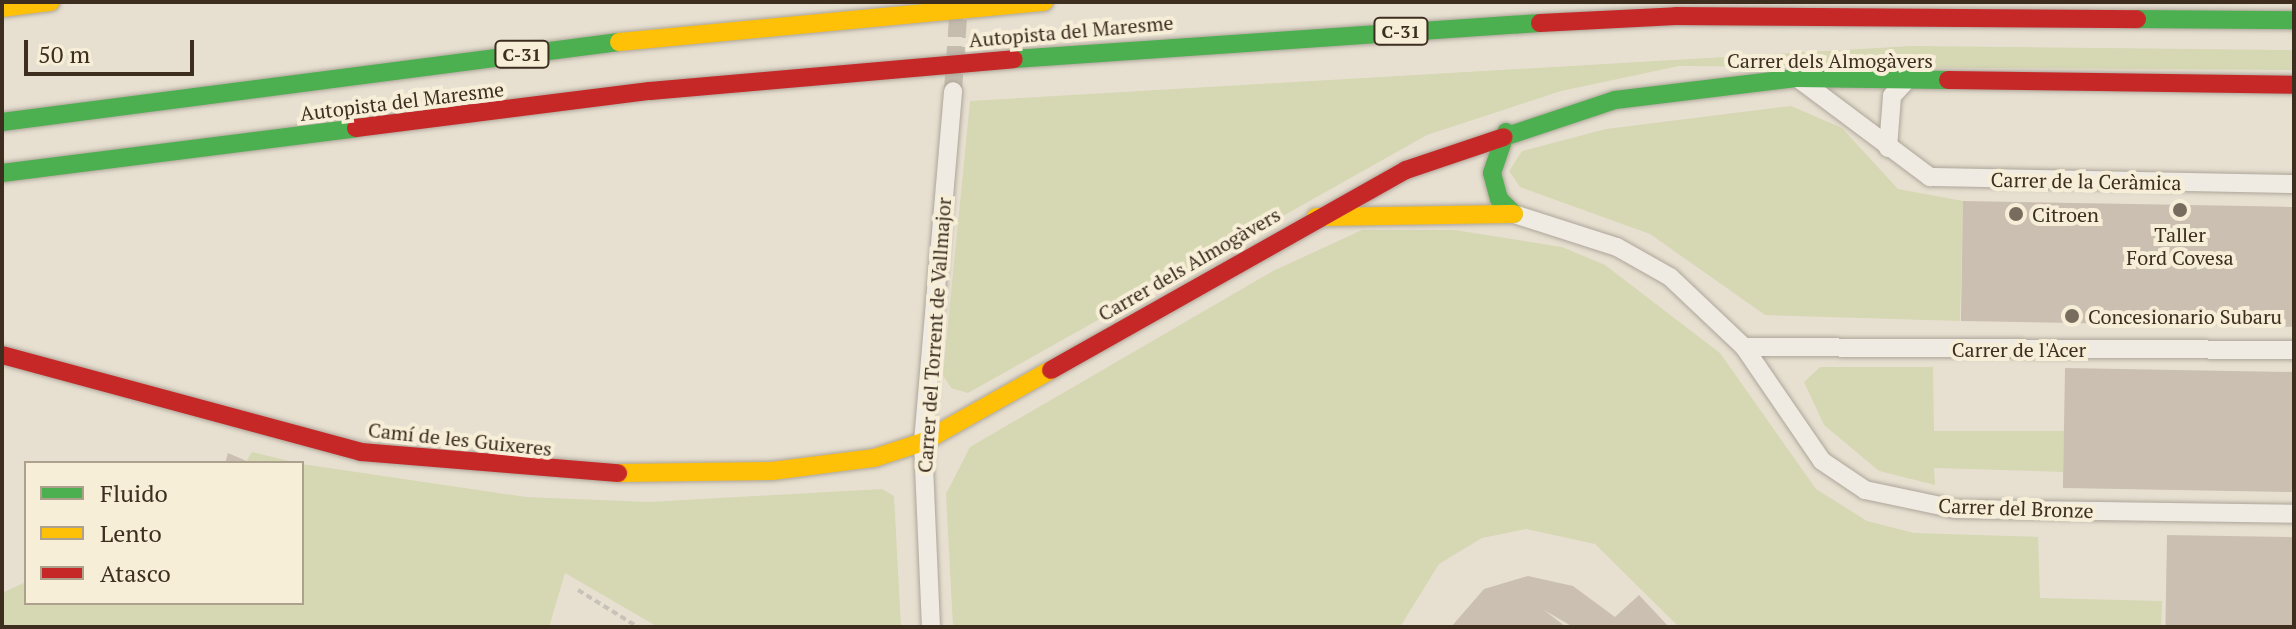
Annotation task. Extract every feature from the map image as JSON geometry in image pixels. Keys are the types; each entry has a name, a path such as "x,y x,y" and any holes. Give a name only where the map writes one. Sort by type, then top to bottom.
{"main road":[{"path":"2,8 51,2"},
{"name":"Autopista del Maresme","path":"2,122 646,38 1044,2"},
{"name":"Autopista del Maresme","path":"2,173 650,91 1211,41 1676,16 2294,20"},
{"name":"Carrer dels Almogàvers","path":"923,442 1314,217 1406,170 1506,132 1615,100 1796,78 2294,85"},
{"path":"1506,132 1492,173 1499,199 1514,214"},
{"path":"1314,217 1514,214"},
{"name":"Camí de les Guixeres","path":"2,355 361,452 491,467 772,471 874,458 923,442"}],"street":[{"name":"Carrer de la Ceràmica","path":"1796,78 1857,116 1888,148 1930,177 2294,184"},
{"path":"1888,148 1892,96 1907,80"},
{"name":"Carrer del Torrent de Vallmajor","path":"931,627 923,442 953,91"},
{"name":"Carrer del Bronze","path":"1514,214 1617,247 1657,270 1744,347 1822,461 1865,490 1901,502 1955,509 2294,514"},
{"name":"Carrer de l'Acer","path":"1744,347 2294,350"}],"path":[{"path":"578,590 638,627"}],"green space":[{"path":"1912,46 2294,50 2294,70 1679,66 1561,91 1427,135 968,393 951,388 943,375 970,101"},
{"path":"1791,106 1842,128 1898,189 1963,201 1960,321 1765,315 1650,234 1520,187 1509,171 1522,151 1606,129"},
{"path":"1362,230 1455,230 1562,247 1605,265 1720,353 1816,489 1867,521 1914,533 2038,537 2040,598 2162,601 2161,627 1679,627 1595,544 1526,529 1482,538 1439,564 1400,627 953,627 946,494 970,447 1273,271"},
{"path":"1820,367 1933,367 1934,431 2064,431 2063,472 1934,468 1935,485 1879,471 1824,425 1804,382"},
{"path":"252,452 290,461 246,461"},
{"path":"304,464 526,497 649,502 882,489 894,496 901,627 658,627 565,573 549,627 2,627 2,593 24,583 24,605 304,605"}],"building":[{"path":"1963,201 2294,207 2292,327 1961,321"},
{"path":"2065,368 2294,372 2292,492 2063,488"},
{"path":"228,453 246,461 226,461"},
{"path":"2167,535 2294,537 2292,627 2165,627"},
{"path":"1528,576 1573,586 1615,617 1639,595 1669,627 1573,627 1544,610 1566,627 1451,627 1484,589"}],"tunnel":[{"path":"953,91 959,2"}],"traffic: fast":[{"path":"2137,19 2294,20"},
{"path":"1014,59 1540,23"},
{"path":"2,122 619,42"},
{"path":"1504,137 1615,100 1796,78 1948,80"},
{"path":"2,173 356,128"},
{"path":"1506,132 1492,173 1499,199 1514,214"}],"traffic: slow":[{"path":"2,8 51,2"},
{"path":"619,42 1044,2"},
{"path":"1316,217 1514,214"},
{"path":"618,473 772,471 874,458 923,442 1051,370"}],"traffic: jam":[{"path":"1540,23 1676,16 2137,19"},
{"path":"356,128 650,91 1014,59"},
{"path":"1948,80 2294,85"},
{"path":"1051,370 1406,170 1504,137"},
{"path":"2,355 361,452 618,473"}],"place":[{"name":"Taller Ford Covesa","path":"2180,210"},
{"name":"Citroen","path":"2016,214"},
{"name":"Concesionario Subaru","path":"2072,316"}]}
